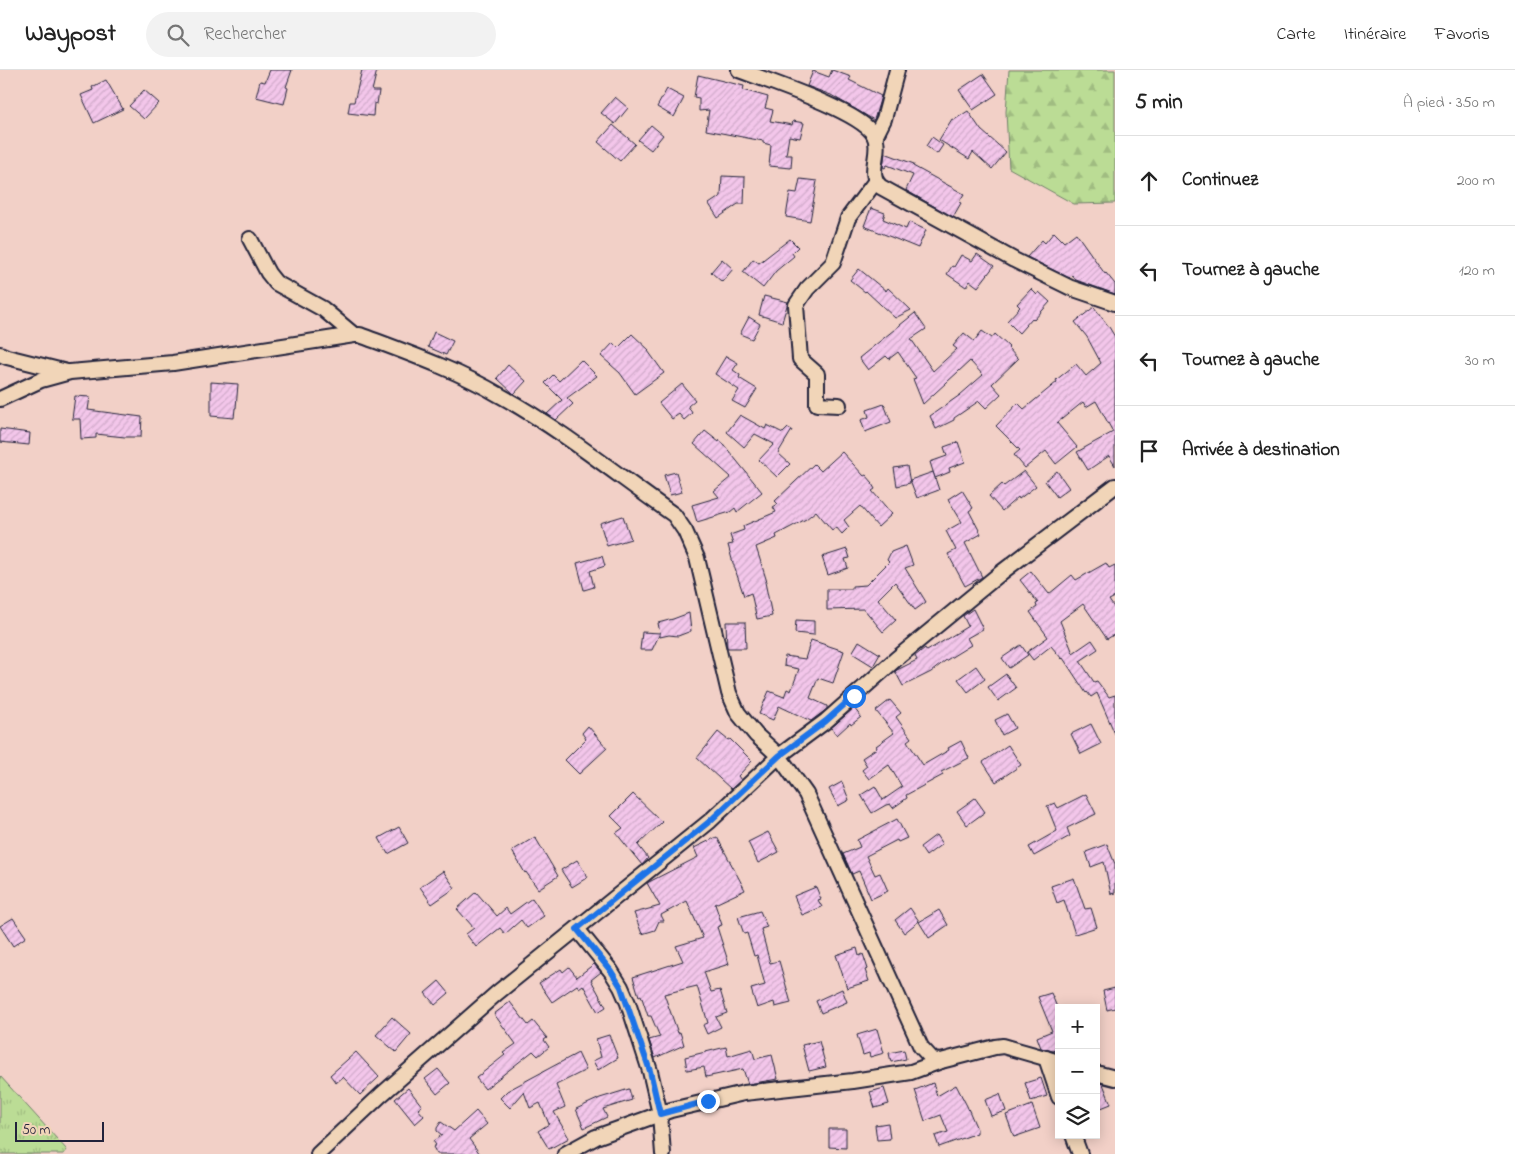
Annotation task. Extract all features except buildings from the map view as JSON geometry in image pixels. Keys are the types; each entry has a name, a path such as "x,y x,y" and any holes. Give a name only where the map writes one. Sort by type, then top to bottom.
{"street":[{"path":"739,70 810,97 853,117 867,127 875,137"},
{"path":"897,70 884,119 875,137 874,175 876,182 1014,260 1070,288 1115,304"},
{"path":"839,405 817,404 817,374 800,359 796,305 807,289 833,263 848,218 876,182"},
{"path":"250,239 268,273 276,283 323,309 354,335"},
{"path":"0,399 41,380 70,372 173,362 354,335 426,360 500,395 541,420 674,515 686,531 697,558 730,693 738,714 756,735 779,756 806,794 922,1047 933,1060 940,1061"},
{"path":"0,354 8,358 70,372"},
{"path":"318,1154 497,992 710,821 779,756 826,721 896,659 1002,572 1115,486"},
{"path":"577,929 611,971 621,987 650,1071 660,1114 663,1154"},
{"path":"565,1154 596,1137 660,1114 744,1093 853,1081 911,1072 940,1061 1003,1046 1052,1060 1058,1094"},
{"path":"1100,1073 1115,1078"},
{"path":"1074,1139 1080,1154"}],"green space":[{"path":"1009,70 1115,70 1115,203 1074,204 1009,168 1006,112"},
{"path":"0,1076 67,1150 64,1154 0,1154"}],"route":[{"path":"708,1101 660,1114 650,1071 621,987 611,971 577,929 675,851 779,756 826,721 854,696"}]}
